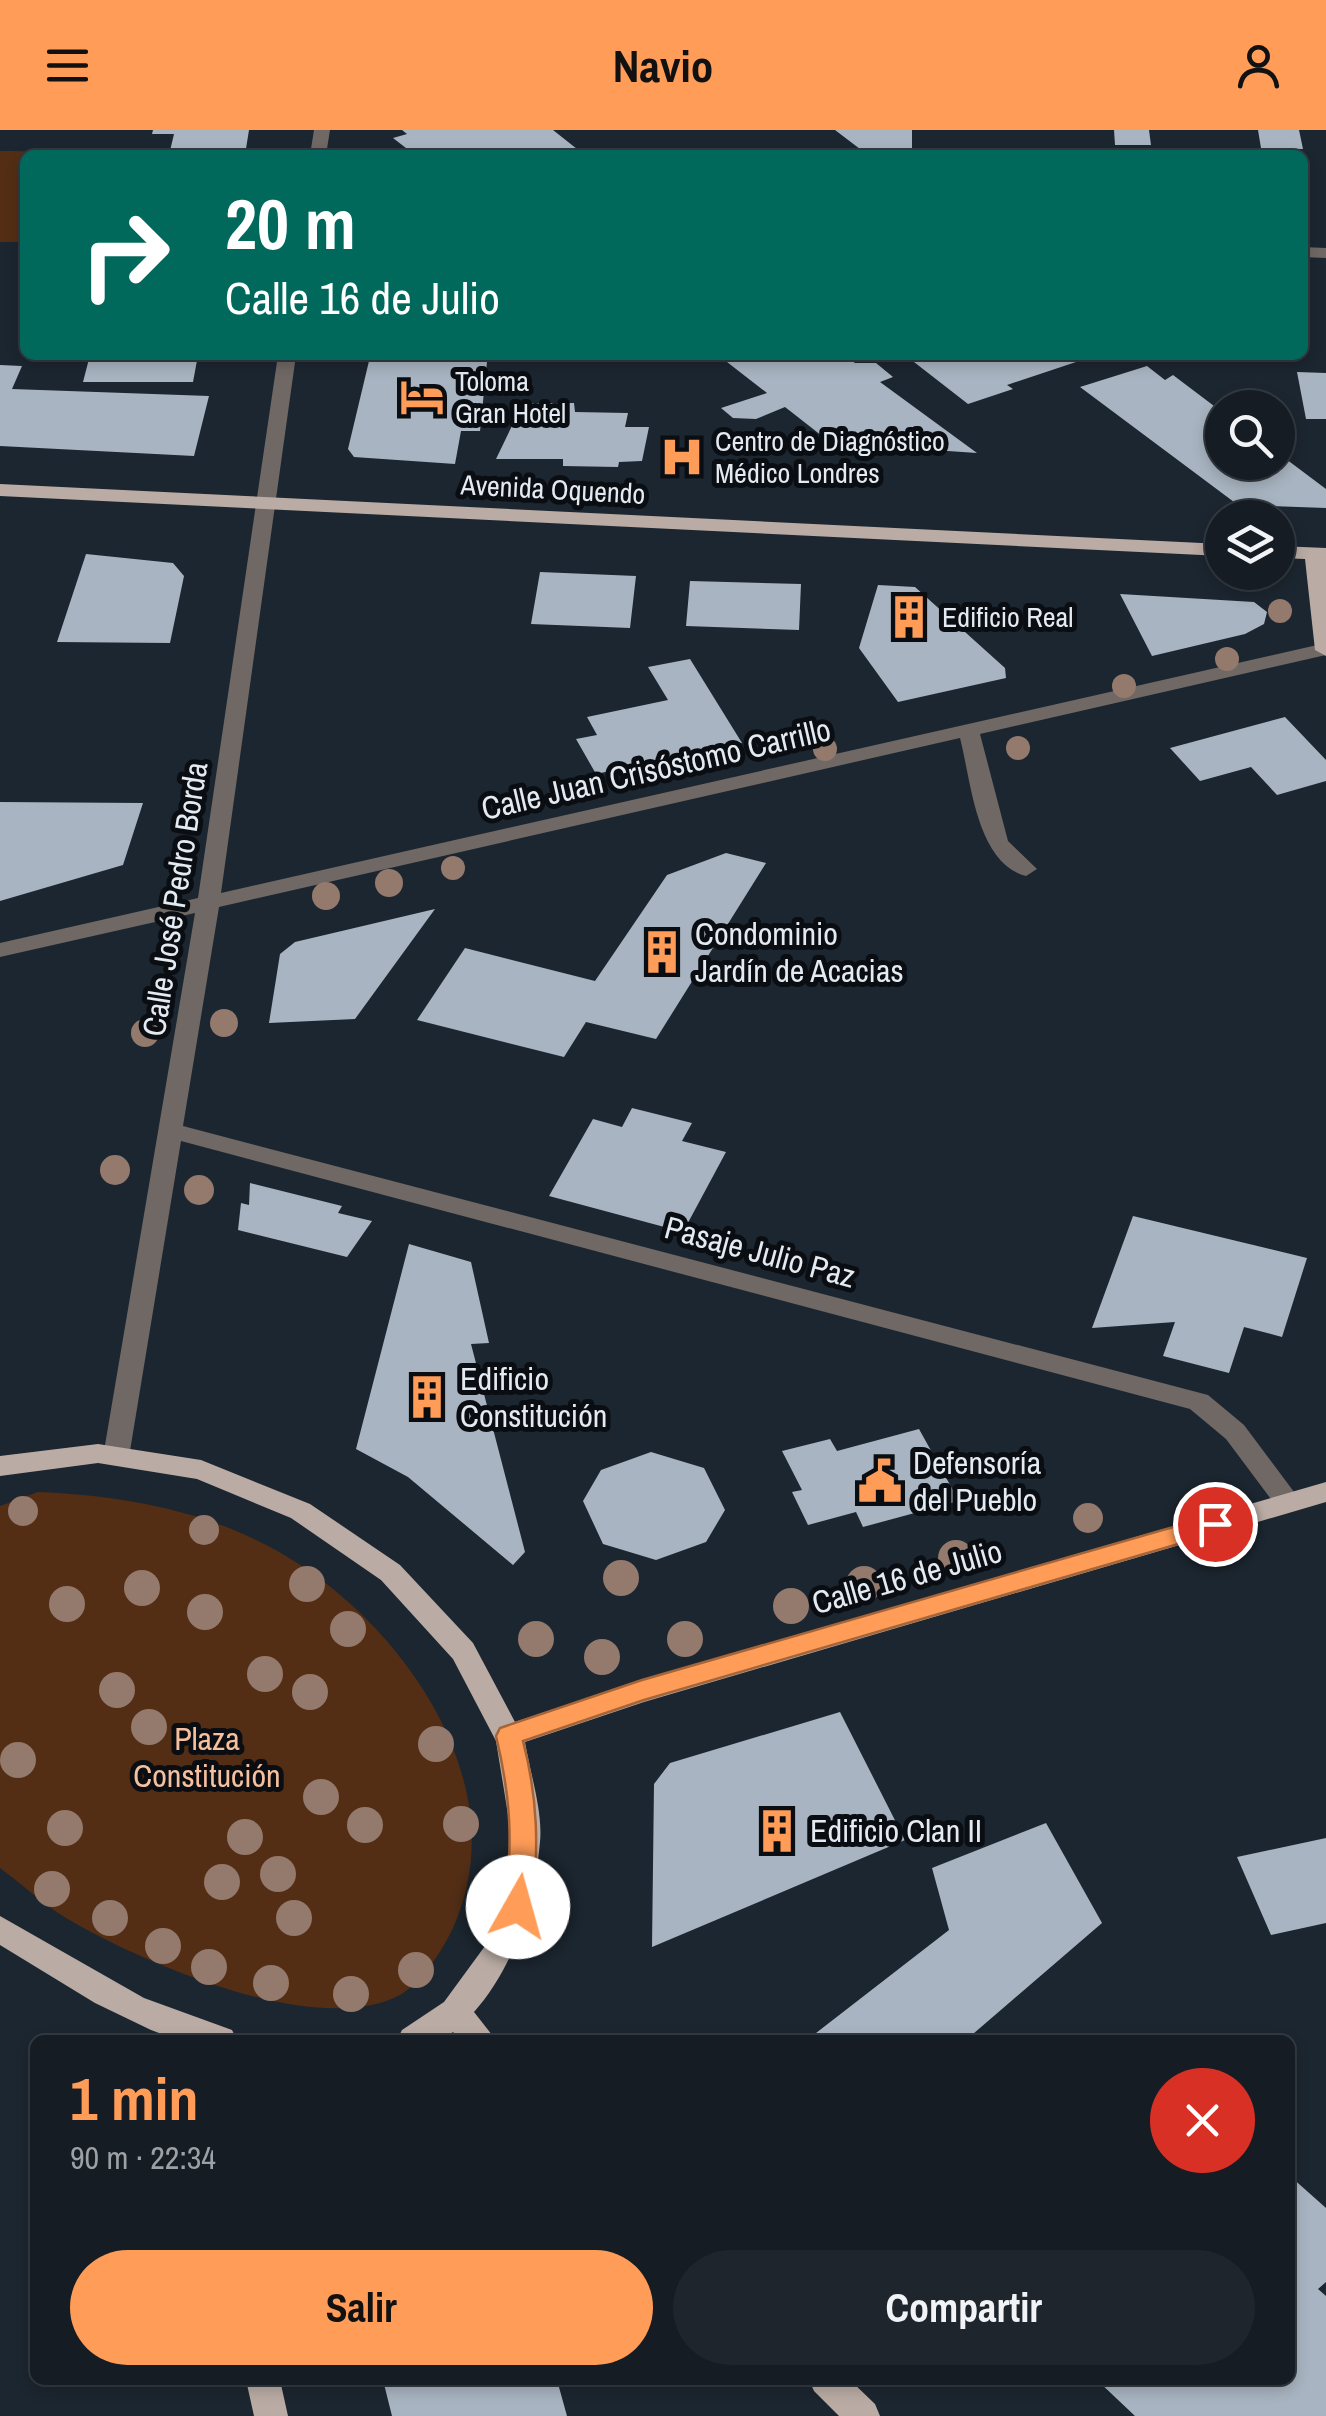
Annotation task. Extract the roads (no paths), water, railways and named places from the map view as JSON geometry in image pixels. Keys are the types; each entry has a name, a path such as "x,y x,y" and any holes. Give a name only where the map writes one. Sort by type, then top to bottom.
{"main road":[{"name":"Avenida Oquendo","path":"0,490 1205,549"},
{"path":"1295,553 1320,554 1326,650"},
{"path":"0,1466 117,1450 186,1465 259,1490 343,1536 404,1582 445,1626 484,1680 509,1736 521,1785 526,1844 518,1907 492,1964 454,2012 421,2035"},
{"name":"Calle 16 de Julio","path":"509,1736 642,1690 1326,1492"},
{"path":"0,1928 71,1976 188,2035"},
{"path":"454,2012 475,2035"},
{"path":"264,2385 271,2416"},
{"path":"831,2385 863,2416"}],"street":[{"name":"Calle José Pedro Borda","path":"117,1450 208,904 286,360"},
{"name":"Calle Juan Crisóstomo Carrillo","path":"0,950 1326,650"},
{"path":"970,731 998,843 1026,868"},
{"name":"Pasaje Julio Paz","path":"172,1131 1200,1402 1235,1432 1288,1503"}],"place":[{"name":"Toloma Gran Hotel","path":"422,397"},
{"name":"Centro de Diagnóstico Médico Londres","path":"682,457"},
{"name":"Edificio Real","path":"909,617"},
{"name":"Condominio Jardín de Acacias","path":"662,952"},
{"name":"Edificio Constitución","path":"427,1397"},
{"name":"Defensoría del Pueblo","path":"880,1481"},
{"name":"Edificio Clan II","path":"777,1831"}],"park label":[{"name":"Plaza Constitución","path":"207,1758"}]}
